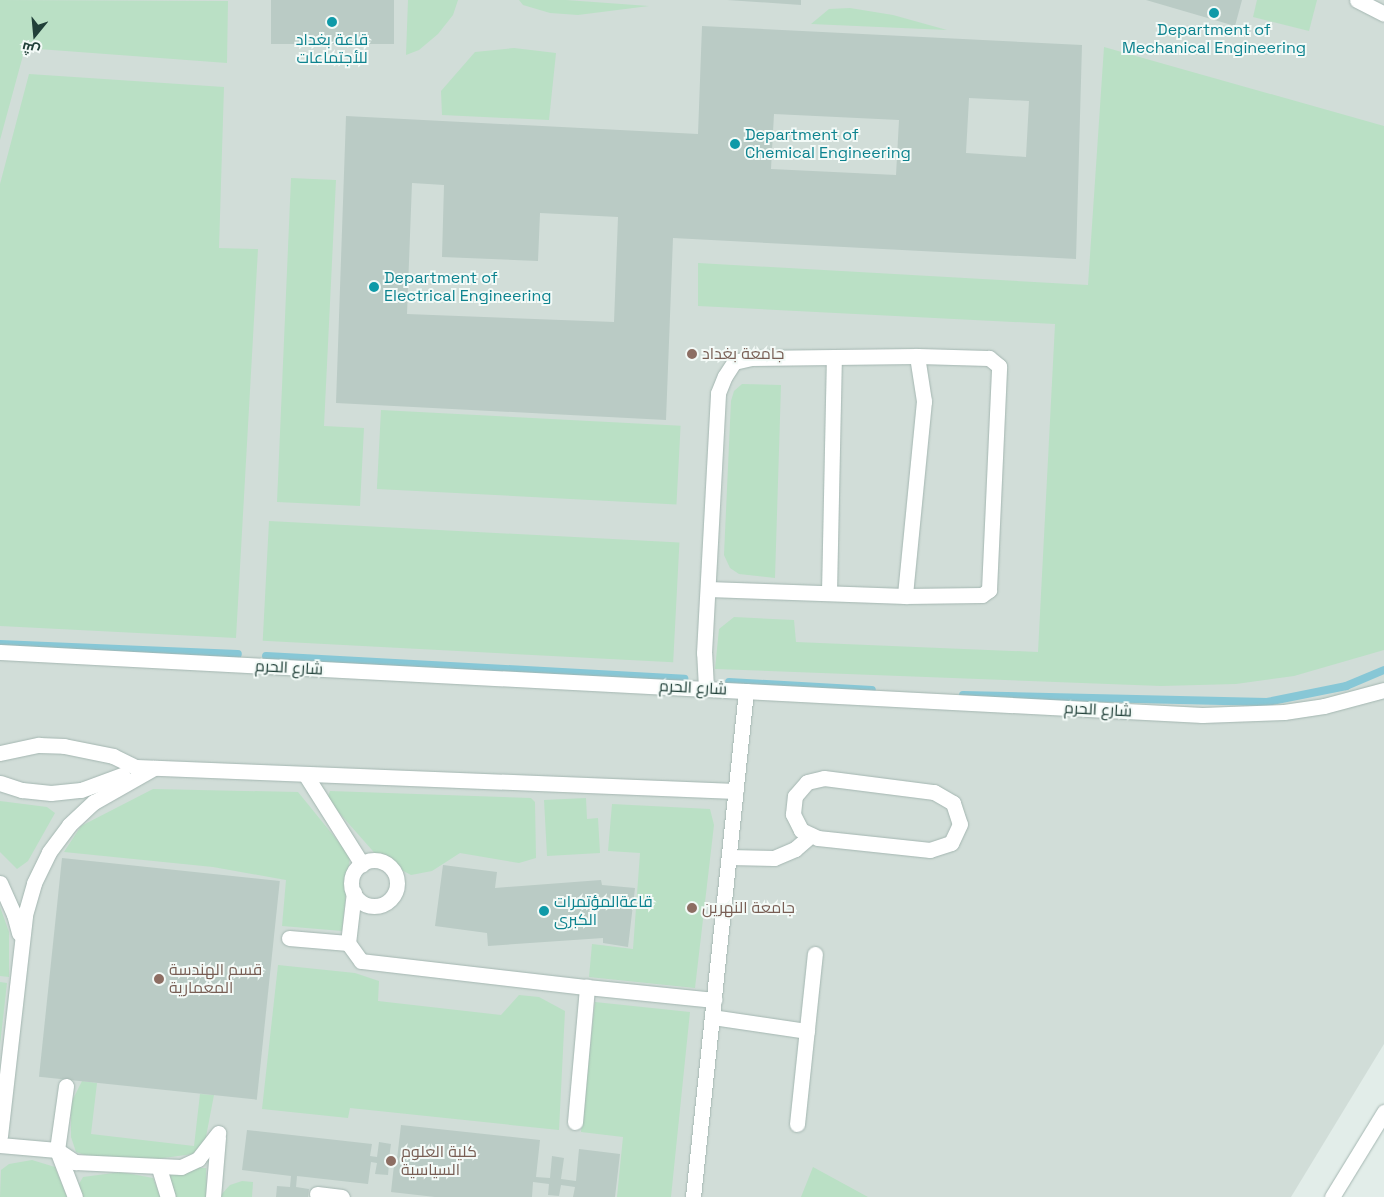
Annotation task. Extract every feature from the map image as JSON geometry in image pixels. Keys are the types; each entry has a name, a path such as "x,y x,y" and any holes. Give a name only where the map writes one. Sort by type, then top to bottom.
{"street":[{"path":"1357,0 1384,14"},
{"path":"905,596 924,401 917,356"},
{"path":"706,688 704,653 718,393 725,376 734,362 751,358 917,356 982,357 989,358 999,366 989,590 982,595 905,596 708,589"},
{"path":"829,592 834,357"},
{"name":"شارع الحرم","path":"0,652 1226,715 1324,706 1384,690"},
{"path":"693,1197 746,691"},
{"path":"0,753 39,745 64,746 113,756 136,767 736,791"},
{"path":"0,783 22,790 52,793 81,790 110,782 136,767"},
{"path":"0,1136 25,916 34,883 59,839 94,802 154,768"},
{"path":"305,774 362,864"},
{"path":"824,778 934,792 953,803 960,824 950,843 930,850 818,838 811,835 801,830 793,814 795,796 807,782 824,778"},
{"path":"729,857 774,858 795,848 811,835"},
{"path":"354,892 358,899 372,906 387,902 396,890 395,874 384,863 377,860 362,864 352,879 354,892 348,943 361,961 714,1000"},
{"path":"0,883 14,914 22,949"},
{"path":"290,938 348,943"},
{"path":"797,1124 815,954"},
{"path":"575,1122 587,987"},
{"path":"712,1017 807,1031"},
{"path":"66,1086 57,1150 75,1197"},
{"path":"1332,1197 1384,1112"},
{"path":"0,1145 57,1150 75,1162 159,1168 181,1167 198,1159 218,1133 213,1197"},
{"path":"159,1168 168,1197"},
{"path":"316,1194 342,1197"}],"shaded area":[{"name":"جامعة بغداد","path":"0,0 1384,0 1384,1044 1291,1197 0,1197"}],"green space":[{"path":"0,0 228,1 227,63 25,48 0,140"},
{"path":"408,0 458,0 453,15 438,34 419,50 406,55"},
{"path":"519,0 566,0 649,6 578,15 550,13 523,5"},
{"path":"1257,0 1317,0 1309,31 1253,17"},
{"path":"850,8 893,15 947,30 811,24 829,9"},
{"path":"1104,47 1384,126 1384,650 1294,676 1236,684 1161,686 715,669 719,629 734,617 794,620 796,642 1038,652 1055,324 698,306 698,263 1088,285"},
{"path":"514,48 556,53 549,120 442,115 441,91 475,52"},
{"path":"29,74 224,87 219,248 258,249 236,638 0,626 0,184"},
{"path":"291,178 336,180 324,426 364,428 360,506 277,502"},
{"path":"742,384 781,385 775,578 739,574 730,568 724,555 731,401 734,391"},
{"path":"381,410 681,426 676,505 377,489"},
{"path":"269,521 679,543 673,662 263,641"},
{"path":"153,789 298,792 350,856 342,931 282,926 286,880 213,867 64,852 81,826"},
{"path":"330,791 531,798 535,802 536,858 519,863 460,853 432,871 411,875 379,858 327,799"},
{"path":"586,798 587,819 598,818 600,853 547,856 544,800"},
{"path":"0,801 47,807 55,813 28,861 17,869 0,852"},
{"path":"612,804 710,809 714,825 695,988 589,977 592,944 633,949 640,853 608,851"},
{"path":"0,907 9,932 9,977 0,976"},
{"path":"278,965 355,973 379,981 378,1001 501,1015 519,995 539,997 565,1011 559,1130 350,1108 348,1118 262,1109"},
{"path":"0,982 7,983 0,1045"},
{"path":"595,1002 690,1012 671,1197 617,1197 623,1137 581,1132"},
{"path":"82,1081 97,1083 91,1134 194,1146 200,1094 214,1095 205,1142 193,1154 141,1161 88,1156 76,1152 71,1137 71,1103"},
{"path":"32,1160 55,1167 67,1197 0,1197 1,1170 9,1164"},
{"path":"813,1167 868,1197 801,1197"},
{"path":"195,1168 206,1168 207,1197 172,1197 168,1180 172,1173"},
{"path":"121,1172 153,1178 161,1197 81,1197 79,1184 83,1177"},
{"path":"242,1181 253,1182 252,1197 219,1197 230,1185"}],"building":[{"name":"قاعة بغداد للأجتماعات","path":"271,0 394,0 394,44 271,44"},
{"path":"727,0 801,0 801,5"},
{"name":"Department of Mechanical Engineering","path":"1146,0 1242,0 1235,26"},
{"path":"702,26 1082,45 1076,259 673,238 666,420 336,403 346,116 698,134","holes":["969,98 1029,101 1026,157 966,153","774,114 899,120 896,175 771,169","412,183 444,185 442,257 538,261 540,213 618,217 614,322 407,314"]},
{"name":"قسم الهندسة المعمارية","path":"62,858 280,881 257,1100 39,1077"},
{"path":"443,865 497,872 495,888 601,880 602,885 635,888 628,947 603,943 603,938 488,946 487,933 435,926"},
{"name":"كلية العلوم السياسية","path":"401,1125 540,1140 536,1177 550,1178 552,1156 564,1158 561,1179 576,1181 579,1149 620,1154 615,1197 573,1197 575,1187 561,1185 559,1196 548,1195 549,1184 533,1182 532,1197 435,1197 391,1192 394,1165 389,1164 388,1175 375,1174 377,1163 371,1162 368,1184 297,1176 296,1187 309,1189 308,1197 276,1197 277,1186 290,1187 291,1176 242,1170 247,1130 372,1144 370,1156 377,1157 379,1142 391,1144 389,1158 397,1159"}],"waterway":[{"path":"0,644 238,654"},
{"path":"266,656 684,679"},
{"path":"963,695 1267,702 1346,686 1384,670"},
{"path":"729,682 872,690"}],"place":[{"name":"Department of Mechanical Engineering","path":"1214,13"},
{"name":"قاعة بغداد للأجتماعات","path":"332,22"},
{"name":"Department of Chemical Engineering","path":"735,144"},
{"name":"Department of Electrical Engineering","path":"374,287"},
{"name":"جامعة بغداد","path":"692,354"},
{"name":"جامعة النهرين","path":"692,908"},
{"name":"قاعةالمؤتمرات الكبرى","path":"544,911"},
{"name":"قسم الهندسة المعمارية","path":"159,979"},
{"name":"كلية العلوم السياسية","path":"391,1161"}]}
